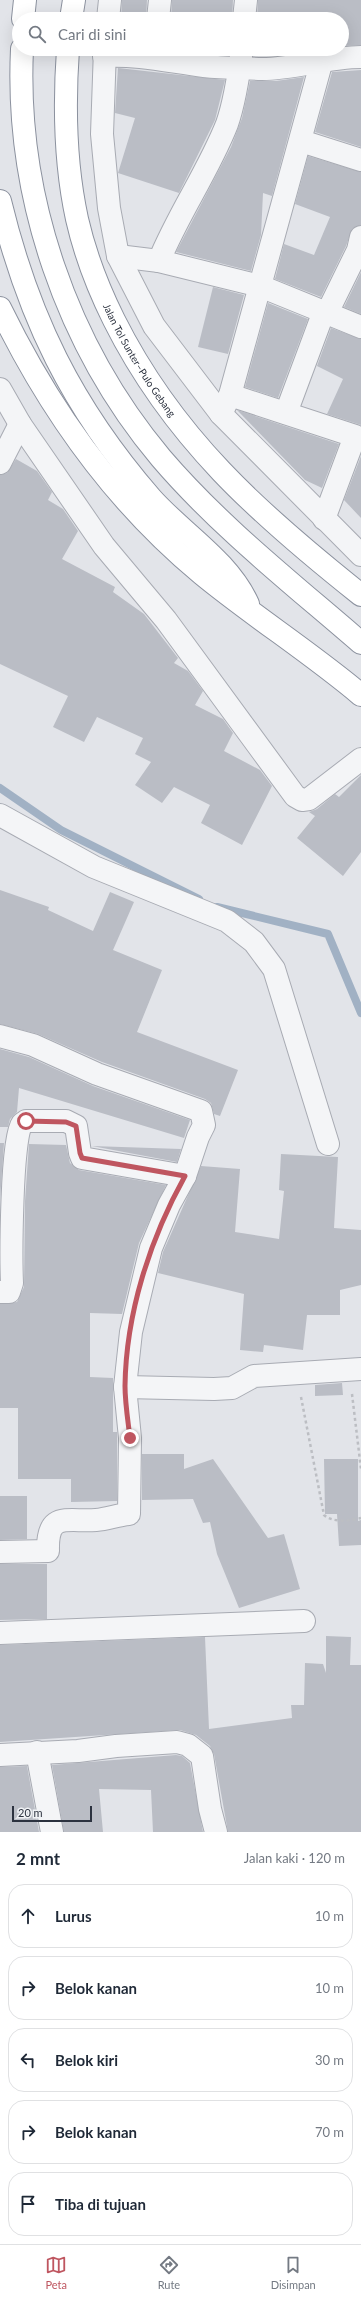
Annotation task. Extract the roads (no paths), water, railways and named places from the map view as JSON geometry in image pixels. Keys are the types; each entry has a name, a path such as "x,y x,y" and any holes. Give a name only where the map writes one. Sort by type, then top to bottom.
{"highway":[{"path":"24,12 25,0"},
{"path":"72,12 74,0"},
{"path":"22,56 21,82 25,134 36,202 66,301 78,330 101,374 140,431 192,491 239,536 361,643"},
{"name":"Jalan Tol Sunter–Pulo Gebang","path":"68,56 66,78 69,157 76,213 89,261 114,320 150,384 184,431 220,472 295,541 361,595"},
{"path":"0,201 16,262 29,299 70,387 116,454 147,493 230,576 243,594 252,613"},
{"path":"0,308 34,374 60,416 111,484 180,555 252,613 361,695"}],"street":[{"path":"109,12 110,0"},
{"path":"159,12 160,0"},
{"path":"245,12 246,0"},
{"path":"105,56 102,134 109,208 118,256 154,326 221,414 361,555"},
{"path":"160,56 205,66 241,58 289,67 322,60 361,57"},
{"path":"159,262 172,230 227,123 241,58"},
{"path":"221,414 230,395 301,141 322,60"},
{"path":"301,141 361,160"},
{"path":"286,413 324,311 330,307 358,250 361,237"},
{"path":"118,256 159,262 260,286 361,327"},
{"path":"0,389 20,424 104,546 166,620 294,796 302,800 309,798 361,759"},
{"path":"230,395 354,436 324,519"},
{"path":"0,463 20,424"},
{"path":"0,816 94,867 227,921 254,942 274,969 328,1144"},
{"path":"0,1036 33,1045 97,1074 201,1111 204,1126 198,1137 185,1176 169,1205 151,1248 131,1332 125,1387 130,1438 129,1514 94,1520 60,1520 51,1526 48,1536 48,1551 0,1552"},
{"path":"0,1292 9,1292 12,1283 12,1202 17,1140 21,1125 26,1121 66,1122 76,1126 82,1158 185,1176"},
{"path":"125,1387 232,1388 254,1376 355,1369"},
{"path":"0,1633 304,1621"},
{"path":"0,1754 78,1751 116,1746 177,1742 188,1745 202,1756 210,1809 216,1832"},
{"path":"37,1752 52,1832"}],"waterway":[{"path":"0,788 61,830 199,899"},
{"path":"217,907 328,934 361,1013"}]}
